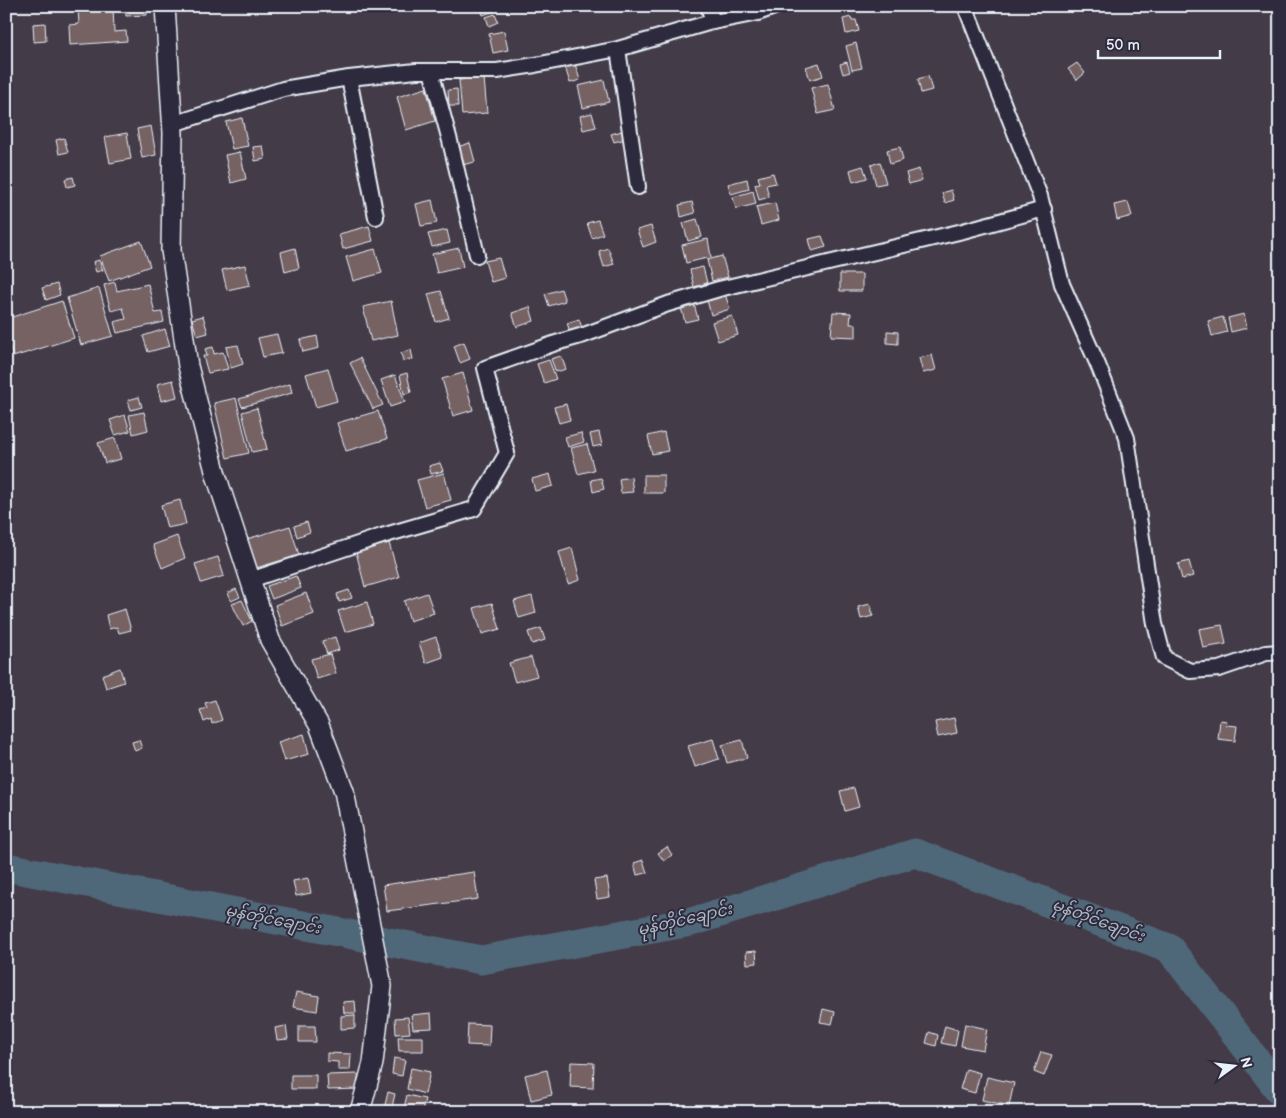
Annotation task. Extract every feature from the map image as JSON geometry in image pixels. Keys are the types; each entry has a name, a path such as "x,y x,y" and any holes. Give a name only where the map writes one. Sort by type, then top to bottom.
{"street":[{"path":"165,6 173,124 171,250 188,366 216,475 270,640 319,725 344,790 382,986 373,1063 360,1112"},
{"path":"708,6 713,22"},
{"path":"173,124 283,89 348,78 431,71 497,71 618,49 713,22 758,13 777,6"},
{"path":"965,6 1040,196 1062,284 1098,365 1127,438 1150,597 1164,658 1190,671 1219,669 1266,653 1280,652"},
{"path":"618,49 638,187"},
{"path":"431,71 477,255"},
{"path":"348,78 376,217"},
{"path":"250,580 382,536 474,509 507,453 485,368 719,289 963,231 1044,209"}],"building":[{"path":"113,6 114,32 126,31 127,41 70,45 69,25 79,24 78,9"},
{"path":"125,6 146,6 147,15 126,16"},
{"path":"492,6 494,11 483,15 480,7"},
{"path":"495,14 498,22 489,26 486,17"},
{"path":"851,17 852,20 856,20 859,31 846,34 843,19"},
{"path":"45,23 46,41 34,42 33,24"},
{"path":"504,31 508,50 493,53 489,34"},
{"path":"856,43 862,68 852,70 846,46"},
{"path":"847,62 850,72 843,74 840,64"},
{"path":"819,63 823,76 810,80 806,67"},
{"path":"1077,63 1085,73 1077,80 1068,69"},
{"path":"575,64 580,80 570,83 565,67"},
{"path":"928,76 932,90 921,93 918,79"},
{"path":"484,78 487,113 462,115 459,80"},
{"path":"604,80 609,102 583,108 578,86"},
{"path":"828,84 835,110 818,114 811,88"},
{"path":"426,88 435,121 406,130 397,97"},
{"path":"457,89 458,106 449,106 448,90"},
{"path":"592,113 596,127 583,130 580,116"},
{"path":"242,118 248,146 232,149 226,122"},
{"path":"151,126 156,155 142,158 137,129"},
{"path":"622,131 625,139 614,142 611,134"},
{"path":"127,133 131,159 110,163 105,137"},
{"path":"64,138 68,152 59,154 56,140"},
{"path":"470,143 475,162 462,165 457,147"},
{"path":"263,146 265,159 255,161 253,147"},
{"path":"900,147 903,160 890,164 887,150"},
{"path":"240,152 246,179 231,183 225,155"},
{"path":"880,162 886,183 876,185 871,165"},
{"path":"863,166 867,178 853,182 850,170"},
{"path":"919,169 922,180 909,184 906,173"},
{"path":"773,173 776,183 766,185 769,197 759,200 755,184 760,183 758,177"},
{"path":"73,177 75,185 67,187 65,179"},
{"path":"747,179 749,189 731,194 728,184"},
{"path":"951,190 954,200 945,203 942,193"},
{"path":"753,191 756,204 736,209 733,197"},
{"path":"432,200 437,223 421,226 416,204"},
{"path":"692,202 695,213 681,217 679,205"},
{"path":"1128,202 1132,216 1117,220 1114,205"},
{"path":"775,203 779,220 761,225 756,207"},
{"path":"697,219 702,237 688,241 683,223"},
{"path":"598,220 603,234 592,238 587,223"},
{"path":"369,226 373,241 343,249 339,234"},
{"path":"651,226 656,242 643,247 637,230"},
{"path":"447,230 450,243 432,247 428,234"},
{"path":"822,236 826,247 812,251 809,239"},
{"path":"708,239 711,257 686,263 682,245"},
{"path":"141,241 150,266 109,281 100,256"},
{"path":"295,248 299,268 285,272 281,252"},
{"path":"459,248 463,267 437,273 432,254"},
{"path":"608,248 614,264 604,267 599,251"},
{"path":"375,249 382,273 353,281 346,257"},
{"path":"722,256 728,277 712,281 707,260"},
{"path":"499,258 505,278 491,282 485,261"},
{"path":"99,260 103,270 96,272 93,262"},
{"path":"245,265 250,285 227,290 222,270"},
{"path":"703,267 707,283 694,287 690,270"},
{"path":"840,274 862,274 862,291 840,291"},
{"path":"115,282 117,291 148,284 155,313 162,312 164,322 117,333 114,322 126,319 123,308 111,311 104,285"},
{"path":"57,284 60,295 46,300 42,288"},
{"path":"99,288 113,336 81,345 67,298"},
{"path":"561,289 565,301 549,306 545,294"},
{"path":"441,291 449,318 436,322 428,294"},
{"path":"725,294 730,309 711,315 707,300"},
{"path":"62,301 74,338 13,357 6,335 6,319"},
{"path":"391,301 398,335 371,341 363,307"},
{"path":"694,304 698,319 685,322 681,308"},
{"path":"530,307 534,321 517,327 512,313"},
{"path":"833,312 851,313 850,324 856,324 856,337 831,336"},
{"path":"1244,314 1247,328 1231,332 1228,318"},
{"path":"203,316 208,333 197,336 192,319"},
{"path":"732,316 738,335 718,341 712,322"},
{"path":"1223,317 1227,332 1212,336 1208,321"},
{"path":"579,319 582,328 570,332 567,323"},
{"path":"165,329 170,346 148,352 143,336"},
{"path":"887,331 898,332 898,344 887,343"},
{"path":"277,334 282,353 263,357 258,338"},
{"path":"317,336 319,348 303,352 300,340"},
{"path":"464,342 470,359 460,363 454,346"},
{"path":"238,345 243,364 231,368 226,347"},
{"path":"213,347 214,354 223,352 228,369 208,373 203,356 207,356 205,349"},
{"path":"411,350 413,359 403,361 401,353"},
{"path":"932,355 936,370 923,373 919,358"},
{"path":"561,356 566,369 556,372 551,359"},
{"path":"360,358 383,405 373,409 350,363"},
{"path":"549,360 556,379 544,383 537,364"},
{"path":"328,368 337,401 316,407 306,374"},
{"path":"407,373 411,392 404,394 400,375"},
{"path":"463,373 473,410 453,416 442,379"},
{"path":"395,375 405,402 390,407 381,380"},
{"path":"173,380 177,397 161,401 157,384"},
{"path":"290,384 292,393 242,407 239,399"},
{"path":"139,397 142,407 131,410 128,400"},
{"path":"236,398 249,453 227,458 214,403"},
{"path":"566,404 570,420 559,423 554,407"},
{"path":"257,408 267,449 252,452 242,412"},
{"path":"378,411 387,439 346,451 337,423"},
{"path":"144,412 148,430 133,434 129,415"},
{"path":"125,415 130,431 115,435 110,420"},
{"path":"599,432 602,445 593,447 590,434"},
{"path":"664,432 668,451 652,454 648,436"},
{"path":"581,433 584,442 568,447 565,437"},
{"path":"115,438 121,459 105,463 98,443"},
{"path":"587,444 594,470 578,474 571,448"},
{"path":"440,463 443,471 431,474 429,466"},
{"path":"444,473 451,500 425,507 417,480"},
{"path":"550,474 553,486 535,491 532,479"},
{"path":"644,475 664,475 664,493 644,493"},
{"path":"631,477 633,492 621,493 619,479"},
{"path":"601,478 604,489 593,492 591,480"},
{"path":"180,500 186,524 167,528 161,505"},
{"path":"307,522 310,532 297,537 294,526"},
{"path":"290,526 299,555 256,568 247,539"},
{"path":"177,536 185,558 162,568 153,545"},
{"path":"389,543 399,577 365,587 356,552"},
{"path":"572,548 580,580 568,584 559,552"},
{"path":"218,557 224,576 201,583 195,564"},
{"path":"1189,561 1193,576 1182,579 1178,564"},
{"path":"296,576 301,588 272,599 267,586"},
{"path":"236,589 240,597 231,601 228,593"},
{"path":"349,590 352,598 339,602 337,594"},
{"path":"306,593 314,614 282,626 275,605"},
{"path":"427,593 434,613 410,621 404,601"},
{"path":"532,596 536,613 519,618 514,601"},
{"path":"242,600 252,621 243,626 232,604"},
{"path":"367,602 373,624 345,632 338,611"},
{"path":"492,603 500,629 482,634 474,608"},
{"path":"870,604 873,616 861,619 858,607"},
{"path":"125,609 131,630 119,633 117,627 109,629 106,615"},
{"path":"1222,625 1226,644 1203,648 1199,629"},
{"path":"541,628 545,640 532,644 528,632"},
{"path":"335,637 339,650 327,654 322,641"},
{"path":"436,637 443,657 426,663 419,643"},
{"path":"330,654 336,673 317,679 311,659"},
{"path":"531,657 537,676 515,682 509,663"},
{"path":"120,668 124,682 106,688 102,675"},
{"path":"215,700 222,720 212,724 211,719 204,722 200,710 207,708 205,703"},
{"path":"954,718 957,733 938,737 935,722"},
{"path":"1220,720 1227,721 1226,725 1237,726 1235,741 1218,739"},
{"path":"304,734 309,754 284,761 278,742"},
{"path":"713,739 719,759 695,767 688,746"},
{"path":"139,740 142,748 135,751 132,742"},
{"path":"742,740 747,758 727,763 722,745"},
{"path":"854,788 859,807 845,811 840,791"},
{"path":"667,847 672,855 664,861 658,853"},
{"path":"643,860 647,873 637,875 634,863"},
{"path":"474,872 478,899 387,911 383,885"},
{"path":"308,878 311,893 296,896 293,881"},
{"path":"607,878 610,897 597,899 594,880"},
{"path":"756,951 757,963 747,964 746,952"},
{"path":"296,992 319,996 317,1011 293,1007"},
{"path":"355,1001 356,1013 344,1013 343,1002"},
{"path":"823,1009 835,1012 832,1024 820,1022"},
{"path":"431,1013 432,1028 413,1029 411,1015"},
{"path":"355,1015 355,1028 341,1029 341,1016"},
{"path":"408,1017 410,1033 396,1034 395,1018"},
{"path":"468,1024 490,1025 489,1046 467,1045"},
{"path":"965,1024 987,1029 983,1050 961,1046"},
{"path":"286,1026 288,1039 277,1040 275,1028"},
{"path":"299,1026 315,1026 316,1042 299,1042"},
{"path":"945,1026 958,1030 955,1046 941,1043"},
{"path":"929,1032 938,1035 936,1046 926,1043"},
{"path":"398,1037 423,1037 423,1051 399,1051"},
{"path":"1041,1052 1052,1055 1044,1076 1034,1072"},
{"path":"327,1053 351,1054 350,1070 338,1070 338,1062 327,1061"},
{"path":"394,1058 405,1060 402,1076 392,1074"},
{"path":"571,1062 594,1063 593,1088 570,1087"},
{"path":"411,1068 430,1072 425,1094 407,1089"},
{"path":"966,1069 980,1073 975,1093 960,1089"},
{"path":"547,1070 552,1095 531,1100 525,1075"},
{"path":"358,1074 359,1089 328,1090 327,1075"},
{"path":"291,1075 316,1075 316,1089 291,1089"},
{"path":"987,1077 1014,1083 1009,1106 982,1100"},
{"path":"388,1092 395,1094 392,1107 385,1105"},
{"path":"407,1095 425,1099 422,1112 403,1112"}],"waterway":[{"name":"မုန်တိုင်ချောင်း","path":"6,867 481,960 691,922 915,853 1169,948 1280,1091"}]}
